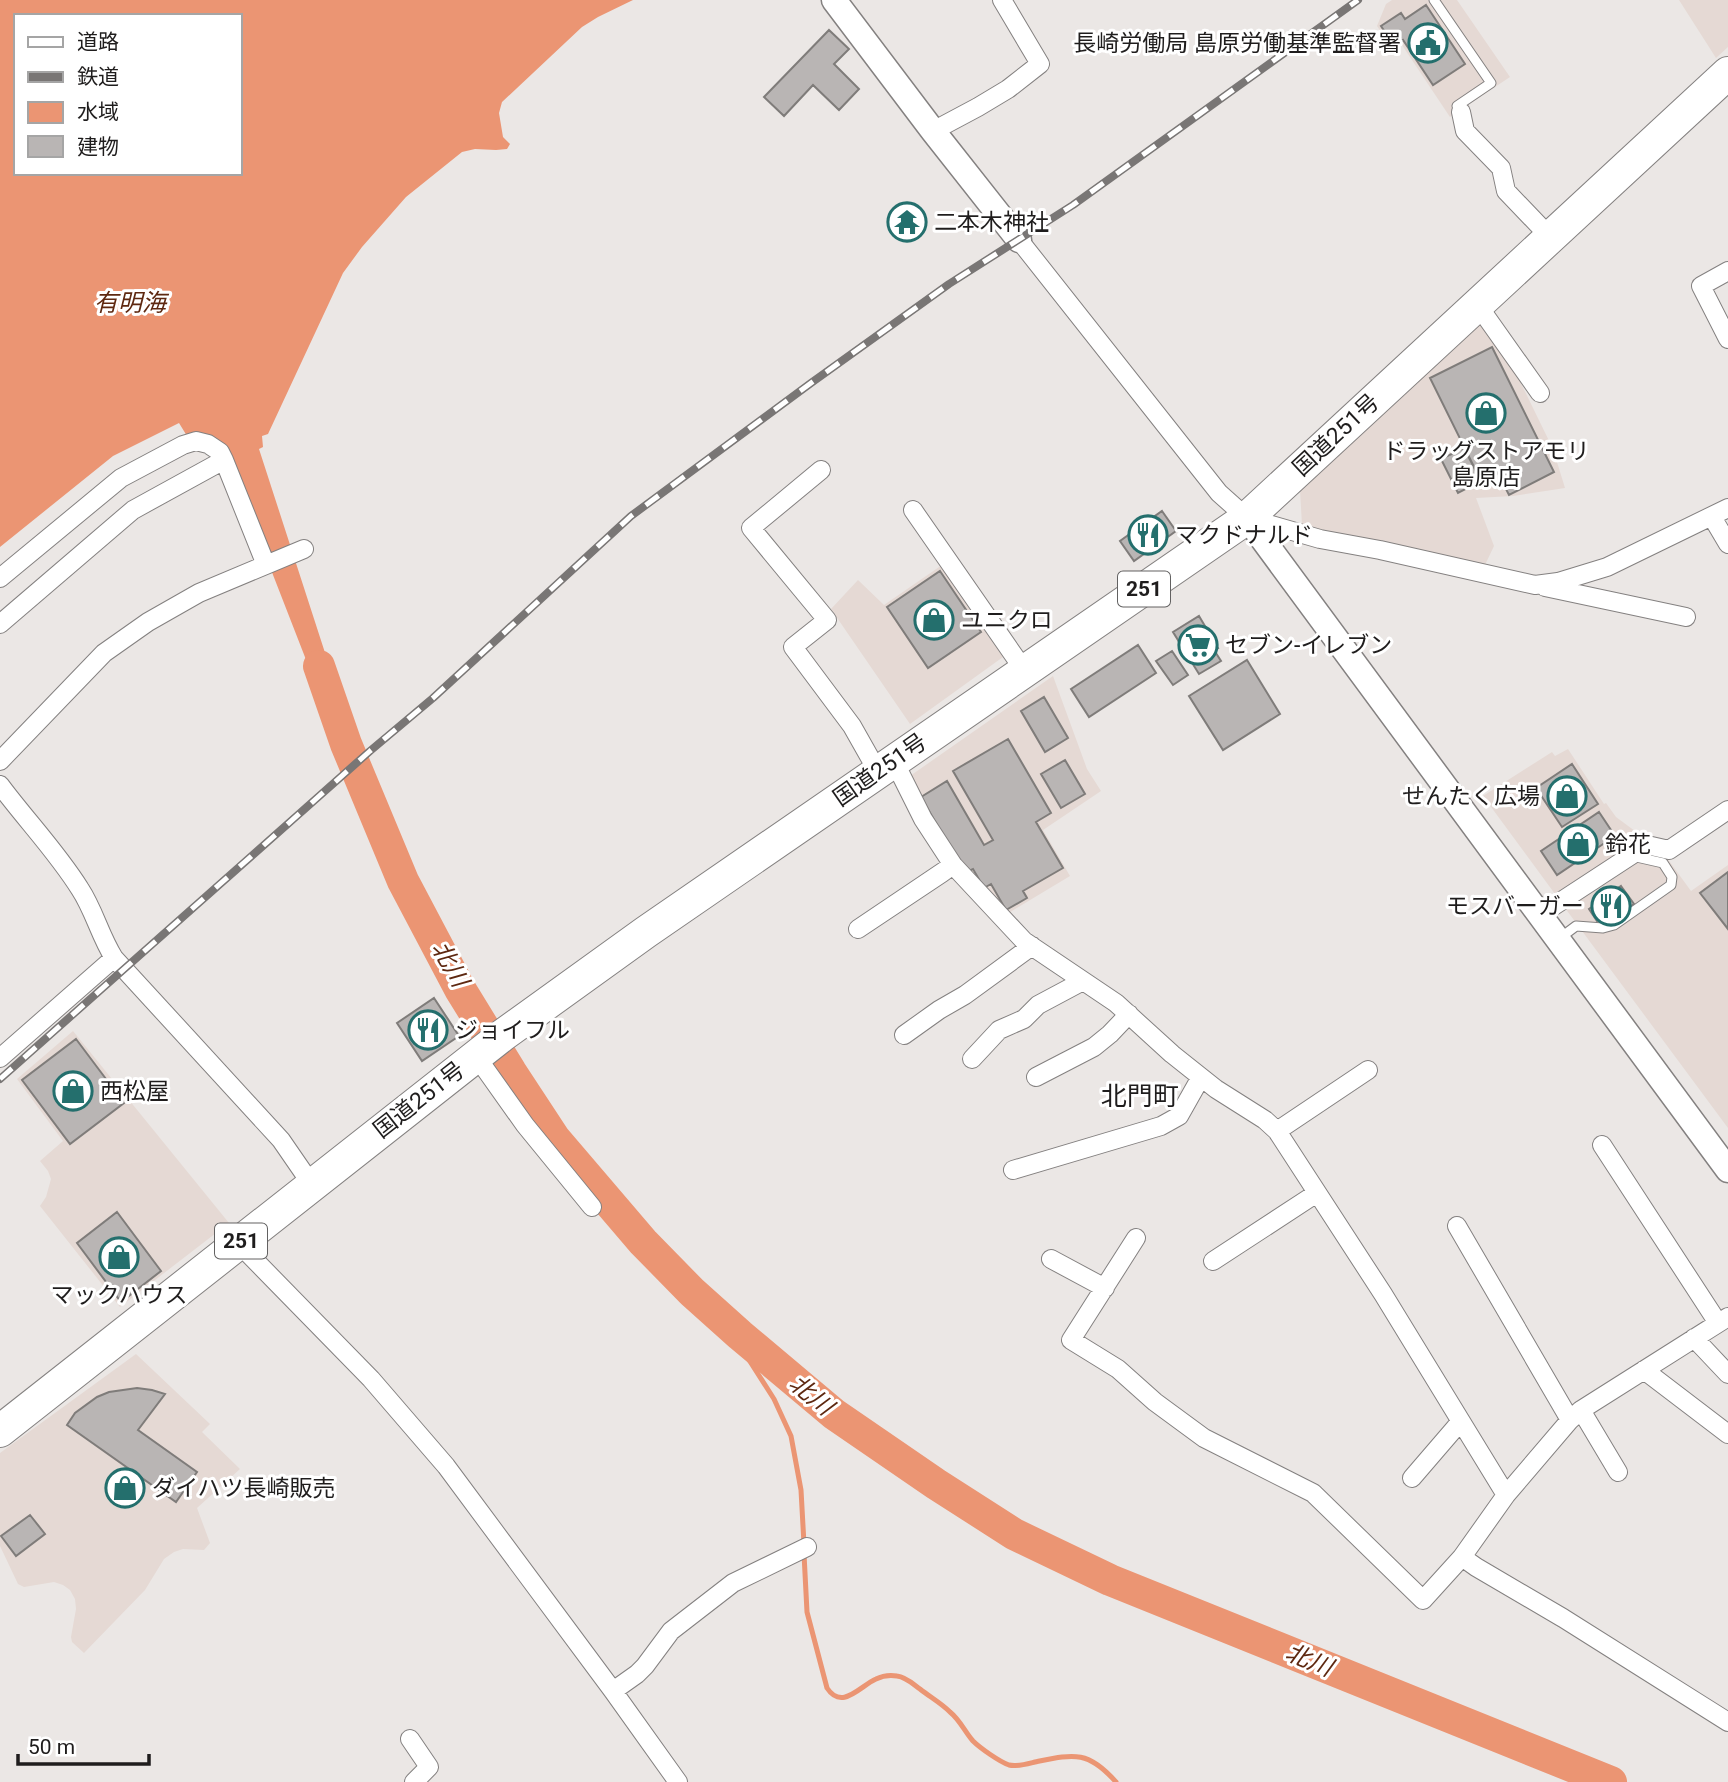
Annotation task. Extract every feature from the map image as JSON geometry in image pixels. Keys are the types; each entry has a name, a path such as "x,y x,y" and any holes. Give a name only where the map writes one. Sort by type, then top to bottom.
{"highway":[{"name":"国道251号","path":"0,1431 487,1047 646,932 1247,518 1728,73"}],"street":[{"path":"834,0 933,131 1219,493 1247,518 1728,1170"},
{"path":"933,131 1008,89 1040,64 1002,0"},
{"path":"1461,112 1465,131 1501,168 1506,191 1550,237"},
{"path":"1728,271 1701,286 1728,339"},
{"path":"1477,304 1541,393"},
{"path":"0,578 121,478 190,443 202,442 214,447 224,460 267,564"},
{"path":"0,624 133,510 224,460"},
{"path":"821,470 751,528 827,620 793,647 852,726 886,766 953,865 1024,941 1116,1003 1172,1054 1216,1089 1265,1120 1277,1131 1507,1495"},
{"path":"1535,585 1558,582 1607,567 1728,508"},
{"path":"913,510 1024,670"},
{"path":"1712,517 1728,544"},
{"path":"1247,518 1320,539 1686,617"},
{"path":"0,761 104,653 148,622 199,593 304,549"},
{"path":"0,785 72,876 114,958 281,1140 312,1185"},
{"path":"1540,915 1647,845 1669,850 1728,810"},
{"path":"953,865 942,873 858,929 932,879 953,865"},
{"path":"904,1035 1032,946"},
{"path":"0,1058 114,958"},
{"path":"972,1059 999,1030 1024,1019 1038,1005 1083,981"},
{"path":"1036,1077 1094,1047 1129,1014"},
{"path":"487,1047 525,1125 592,1208"},
{"path":"1277,1131 1368,1070"},
{"path":"1013,1170 1161,1126 1179,1116 1201,1077"},
{"path":"1136,1238 1071,1340 1118,1369 1155,1402 1204,1438 1313,1493 1423,1600 1462,1557 1507,1495 1576,1415 1723,1320 1602,1145"},
{"path":"1213,1261 1317,1193"},
{"path":"1457,1226 1576,1415 1618,1472"},
{"path":"238,1243 371,1379 446,1466 678,1782"},
{"path":"1051,1259 1105,1288"},
{"path":"1694,1338 1728,1374"},
{"path":"1644,1370 1728,1434"},
{"path":"1412,1478 1461,1423"},
{"path":"613,1691 637,1675 671,1630 733,1583 803,1549"},
{"path":"1462,1557 1728,1722"},
{"path":"410,1739 429,1767 414,1782"}],"lane":[{"path":"1434,0 1491,83 1457,106 1461,112"},
{"path":"1558,940 1576,926 1604,928 1614,925 1671,885 1672,877 1663,863 1630,856"}],"shaded area":[{"path":"1392,0 1457,0 1510,77 1450,117 1402,45 1393,50 1377,26 1386,4"},
{"path":"1679,0 1728,0 1728,47 1716,58"},
{"path":"1479,322 1513,367 1553,449 1565,488 1513,496 1476,498 1494,546 1484,567 1302,525 1300,490"},
{"path":"942,565 1003,657 910,724 831,609 858,580 884,605"},
{"path":"1053,676 1087,769 1101,791 1043,830 1070,876 1007,914 955,861 910,776"},
{"path":"1568,749 1604,804 1606,803 1616,817 1643,837 1555,894 1483,796 1552,752 1555,756"},
{"path":"1647,853 1667,858 1691,891 1728,865 1728,1128 1565,908"},
{"path":"73,1031 229,1223 120,1307 40,1206 46,1197 51,1179 40,1161 63,1141 17,1079"},
{"name":"ダイハツ長崎販売","path":"136,1354 210,1424 202,1432 240,1469 197,1508 210,1543 204,1550 183,1549 164,1559 145,1590 84,1653 72,1642 76,1609 70,1590 54,1582 24,1587 18,1584 0,1546 0,1453"}],"water":[{"name":"有明海","path":"0,0 633,0 582,27 502,102 499,113 503,137 510,144 507,149 475,149 462,152 406,197 362,247 343,273 268,434 262,436 263,447 259,449 328,662 310,670 228,459 187,436 179,423 113,456 0,547"}],"building":[{"name":"長崎労働局 島原労働基準監督署","path":"1426,5 1465,64 1433,85 1403,40 1394,46 1381,26 1401,13 1405,19"},
{"path":"829,30 849,49 834,64 859,89 839,110 813,85 784,116 764,97"},
{"name":"ドラッグストアモリ 島原店","path":"1492,347 1554,472 1509,495 1498,473 1481,481 1430,378"},
{"path":"1464,448 1481,481 1458,493 1441,459"},
{"path":"1162,511 1176,531 1134,561 1120,541"},
{"name":"ユニクロ","path":"940,571 981,632 928,668 887,607"},
{"path":"1199,616 1218,648 1214,650 1221,661 1199,674 1173,632"},
{"path":"1138,645 1156,673 1089,717 1071,689"},
{"path":"1172,651 1188,675 1173,685 1156,661"},
{"path":"1247,660 1280,714 1223,750 1189,696"},
{"path":"1044,697 1068,738 1045,752 1021,711"},
{"path":"1008,739 1051,813 1036,822 1063,868 1023,891 1027,898 1006,910 991,884 984,888 973,869 969,871 958,862 921,797 947,781 984,845 993,840 953,771"},
{"path":"1065,760 1085,794 1061,808 1041,774"},
{"name":"せんたく広場","path":"1572,764 1598,804 1562,827 1536,788"},
{"name":"鈴花","path":"1599,812 1615,836 1557,875 1541,851"},
{"path":"1728,872 1728,929 1700,893"},
{"name":"モスバーガー","path":"1621,886 1634,904 1609,921 1605,915 1597,921 1589,909"},
{"name":"ジョイフル","path":"434,998 459,1036 422,1061 397,1023"},
{"name":"西松屋","path":"76,1039 124,1103 70,1144 22,1080"},
{"name":"マックハウス","path":"117,1212 161,1271 121,1302 77,1243"},
{"path":"137,1388 165,1394 138,1430 197,1472 176,1502 67,1425 75,1413 97,1397 109,1392"},
{"path":"30,1515 45,1534 16,1556 1,1536"}],"waterway":[{"name":"北川","path":"319,666 346,744 403,881 460,989 511,1072 555,1139 643,1242 692,1292 740,1335 834,1414 1014,1534 1110,1580 1611,1782"},
{"path":"740,1335 744,1352 774,1399 791,1436 801,1490 804,1544"},
{"path":"804,1554 807,1612 827,1688 833,1695 845,1697 878,1678 900,1677 943,1706 957,1719 973,1741 1005,1763 1012,1766 1060,1757 1080,1757 1097,1764 1116,1782"}],"railway":[{"path":"0,1079 433,698 631,516 949,284 1073,205 1358,0"}],"place":[{"name":"長崎労働局 島原労働基準監督署","path":"1428,43"},
{"name":"二本木神社","path":"907,222"},
{"name":"ドラッグストアモリ 島原店","path":"1486,413"},
{"name":"マクドナルド","path":"1148,535"},
{"name":"ユニクロ","path":"934,620"},
{"name":"セブン-イレブン","path":"1198,645"},
{"name":"せんたく広場","path":"1567,796"},
{"name":"鈴花","path":"1578,844"},
{"name":"モスバーガー","path":"1611,906"},
{"name":"ジョイフル","path":"428,1030"},
{"name":"西松屋","path":"73,1091"},
{"name":"マックハウス","path":"119,1257"},
{"name":"ダイハツ長崎販売","path":"125,1488"}],"district":[{"name":"北門町","path":"1140,1096"}]}
